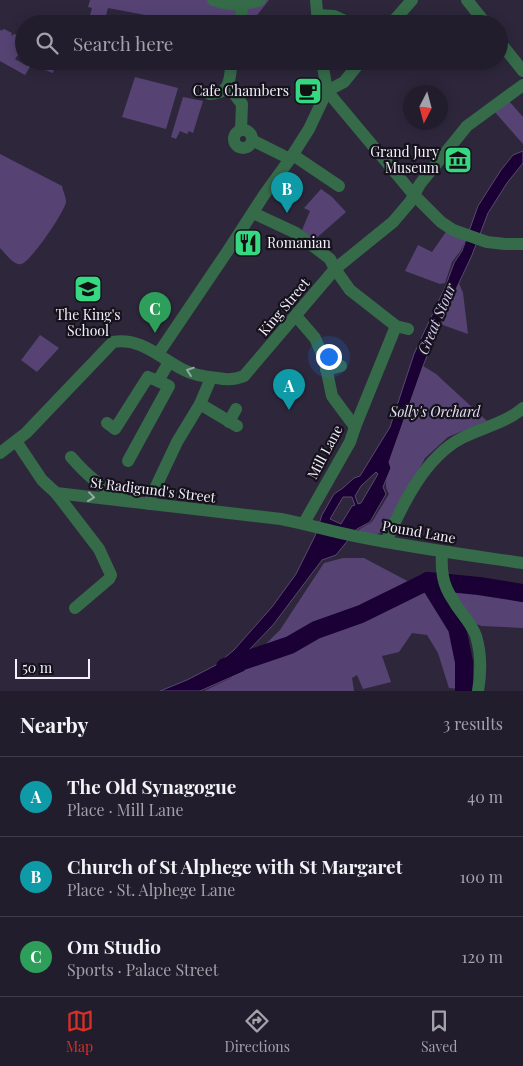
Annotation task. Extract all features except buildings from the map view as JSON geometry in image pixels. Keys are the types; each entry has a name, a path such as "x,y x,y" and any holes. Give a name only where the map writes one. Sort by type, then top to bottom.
{"street":[{"path":"213,0 225,4 243,5 260,0"},
{"path":"316,0 318,15"},
{"path":"399,15 412,0"},
{"path":"470,1 480,15"},
{"path":"241,15 243,5"},
{"path":"508,51 521,64"},
{"path":"210,94 218,94 225,90 228,86 231,70"},
{"path":"324,70 327,91 414,194 441,222 453,230 487,242 523,244"},
{"path":"158,354 309,129 327,91 344,82 354,70"},
{"name":"King Street","path":"0,453 16,441 48,411 113,342 122,340 146,346 186,371 211,378 235,379 244,376 334,269 393,222 410,202 420,184 467,126 523,85"},
{"path":"228,86 242,104 241,130 236,133 234,139 238,146 247,147 252,140 290,156 339,186"},
{"path":"253,213 296,233 330,260 334,269 350,290 402,328 389,343 357,423"},
{"name":"Mill Lane","path":"296,316 314,338 325,363 332,396 357,423 312,525"},
{"path":"158,381 169,362"},
{"path":"325,363 341,366"},
{"path":"107,423 115,429 148,377 169,386 128,462"},
{"path":"150,504 151,497 177,442 200,404 211,378"},
{"path":"200,404 233,424 236,409"},
{"path":"386,542 413,489 441,451 461,438 500,423 523,408"},
{"path":"16,441 42,480 56,493 99,550 110,570 111,575 109,579 75,608"},
{"path":"71,457 92,480 111,492 134,502"},
{"name":"St Radigund's Street","path":"56,493 312,525"},
{"name":"Pound Lane","path":"312,525 358,537 442,552 523,563"},
{"path":"442,552 442,576 452,599 468,620 476,636 480,662 478,691"}],"green space":[{"path":"90,0 269,0 257,15 145,15 108,8 106,15 90,15 92,8 88,7"},
{"path":"0,29 1,31 4,29 12,33 11,36 15,34 15,69 0,61"},
{"path":"16,70 28,70 25,75"},
{"path":"135,77 178,88 166,129 122,117"},
{"path":"183,97 203,101 193,133 189,131 187,134 180,131 176,139 171,137"},
{"path":"508,100 523,117 523,144 494,111"},
{"path":"0,154 62,186 66,198 60,215 46,236 32,255 21,264 13,261 0,248"},
{"path":"321,189 332,197 346,212 312,242 302,230 310,211 304,208"},
{"path":"450,226 467,237 461,250 452,262 445,283 440,284 405,271 418,245 432,252"},
{"path":"458,281 463,293 468,334 440,324"},
{"path":"40,335 59,348 37,372 21,360"},
{"name":"Solly's Orchard","path":"423,366 436,374 487,421 448,437 425,458 388,530 372,536 358,530 372,522 389,494 386,484 391,468 388,462"},
{"path":"343,558 364,558 430,593 448,618 456,637 461,662 461,689 449,688 438,653 427,635 412,633 399,652 382,656 391,682 363,689 357,675 352,678 354,691 204,691 231,678 280,630 324,563"},
{"path":"443,580 523,586 523,628 482,626 473,623"}],"water":[{"path":"523,151 523,163 507,183 488,213 472,255 442,319 389,462 391,468 383,487 386,494 370,522 357,529 336,555 322,560 273,625 248,651 245,671 200,691 160,691 216,665 234,650 272,607 296,574 315,536 322,515 334,494 354,478 360,476 390,427 414,354 446,285 454,263 462,251 478,206 513,155","holes":["376,472 378,474 361,503 358,504 355,496 361,486","343,497 352,497 355,505 352,506 341,524 330,519"]}],"waterway":[{"name":"Great Stour","path":"428,581 457,628 464,662 464,691"},
{"name":"Great Stour","path":"225,667 290,645 316,630 361,614 428,581 523,593"}],"place":[{"name":"Cafe Chambers","path":"308,91"},
{"name":"Grand Jury Museum","path":"458,160"},
{"name":"Church of St Alphege with St Margaret","path":"287,213"},
{"name":"Romanian","path":"248,243"},
{"name":"The King's School","path":"88,289"},
{"name":"Om Studio","path":"155,333"},
{"name":"The Old Synagogue","path":"289,410"}]}
